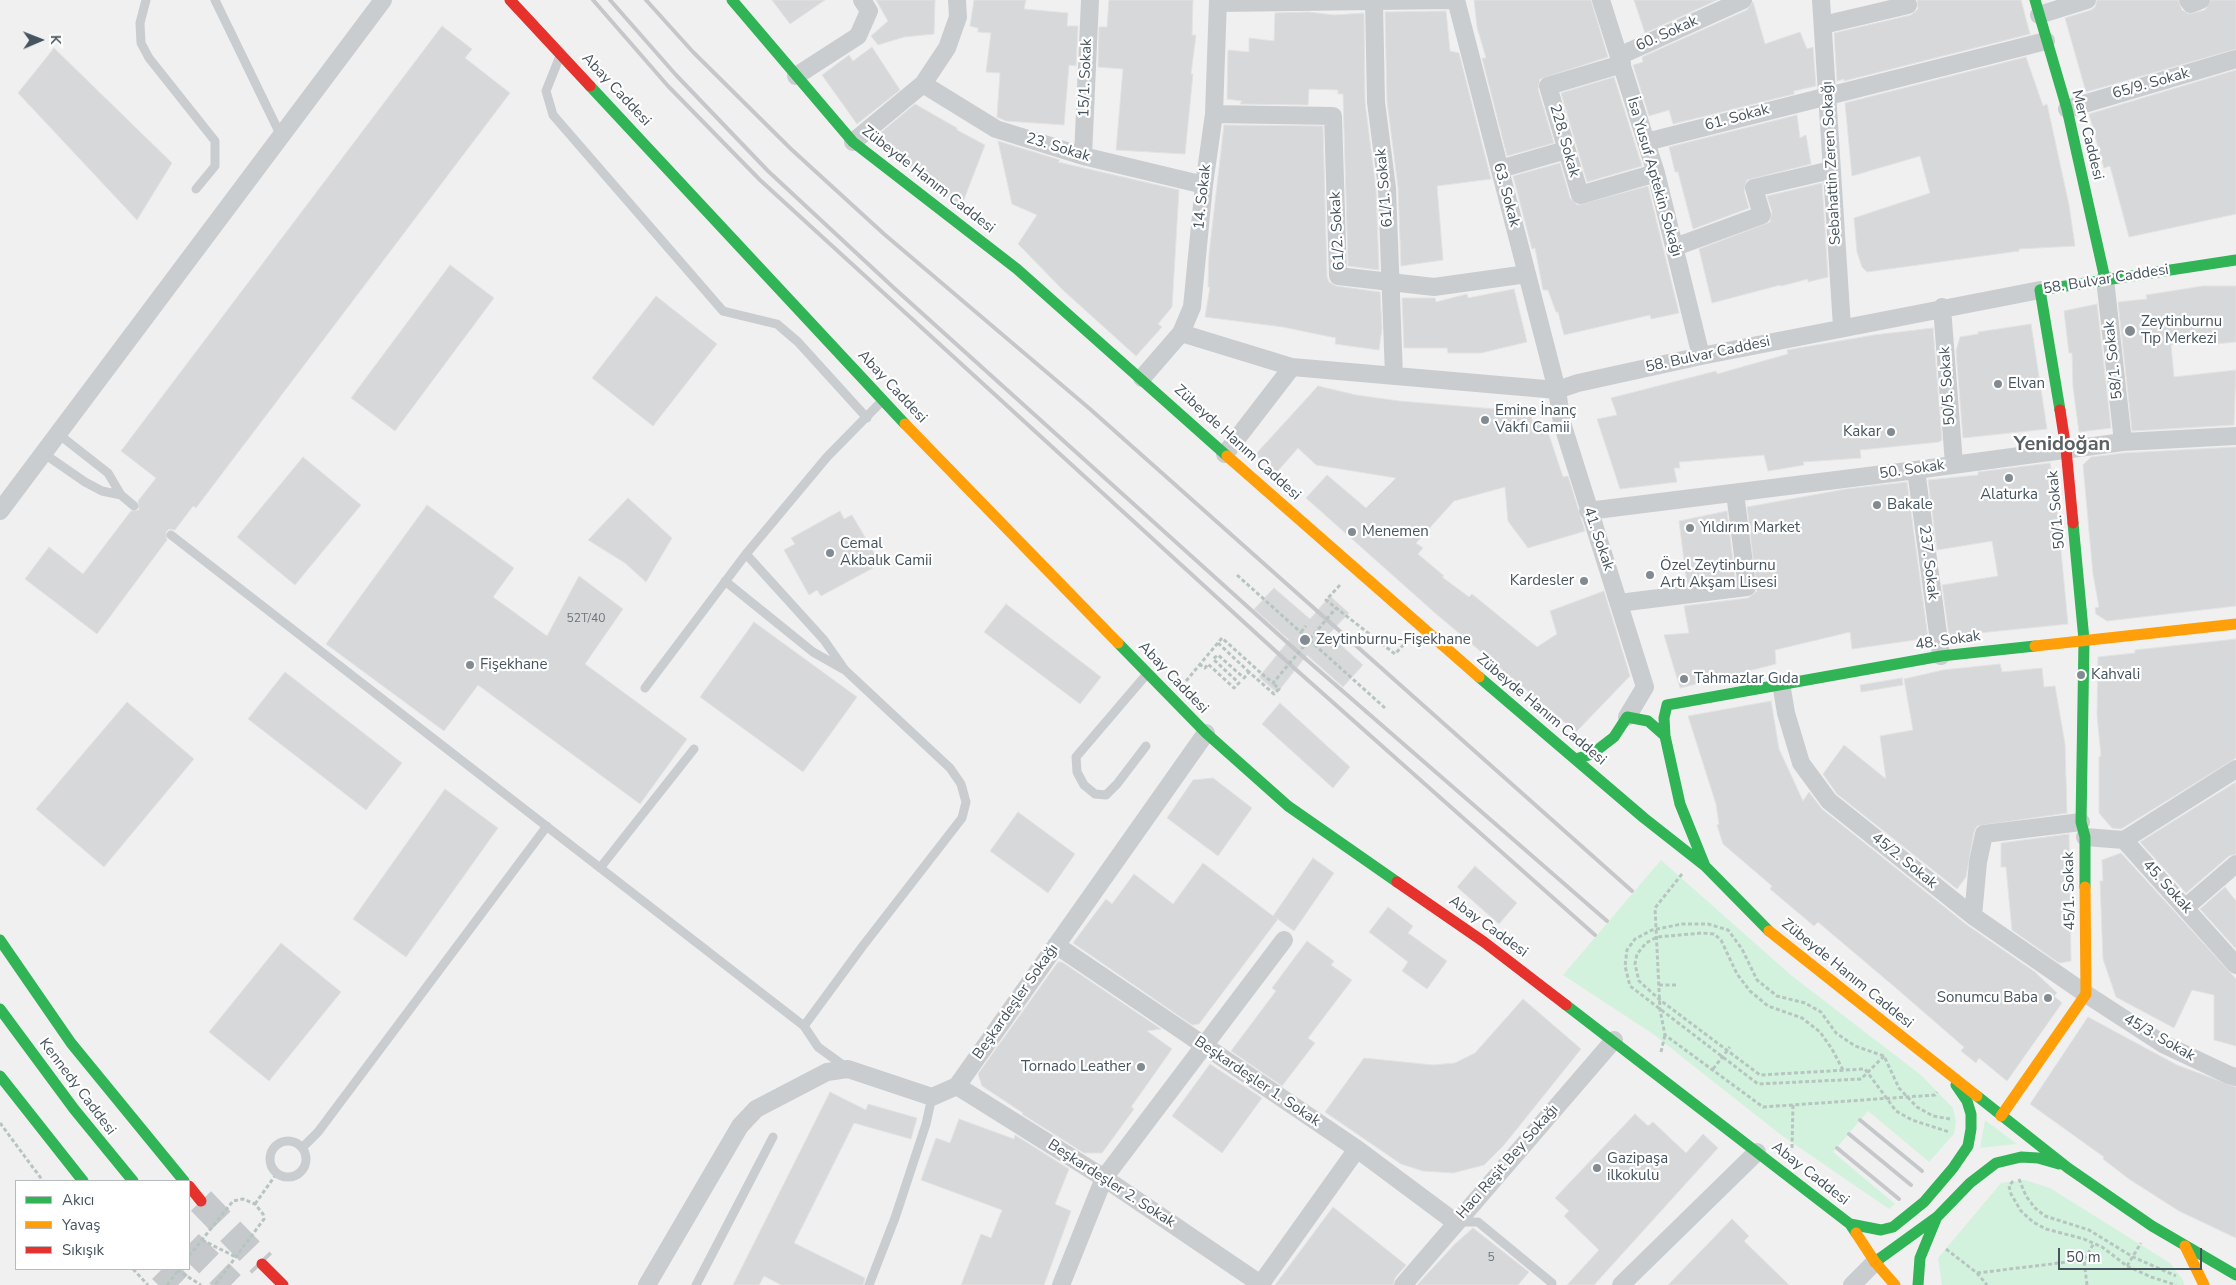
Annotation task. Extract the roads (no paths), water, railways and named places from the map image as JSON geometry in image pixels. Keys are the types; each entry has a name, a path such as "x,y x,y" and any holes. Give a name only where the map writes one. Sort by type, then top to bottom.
{"main road":[{"name":"Abay Caddesi","path":"510,0 884,400 1206,733 1288,806 1484,942 1614,1040 1850,1224 1875,1262 1895,1285"},
{"name":"Zübeyde Hanım Caddesi","path":"732,0 853,142 1017,269 1142,378 1420,627 1644,818 1705,866 1777,938 2068,1168 2185,1246 2236,1275"},
{"name":"Merv Caddesi","path":"2037,7 2067,109 2105,279"},
{"name":"58. Bulvar Caddesi","path":"2040,290 2236,260"},
{"name":"50/1. Sokak","path":"2040,290 2066,449 2084,640"},
{"name":"48. Sokak","path":"1668,705 1781,683 1941,656 2236,624"},
{"name":"45/1. Sokak","path":"2084,640 2083,829 2086,994"},
{"path":"1668,705 1664,718 1665,736 1680,804 1705,866"},
{"path":"1576,759 1592,754 1614,737 1627,717 1648,721 1665,736"},
{"path":"0,940 71,1043 183,1180"},
{"path":"2001,1116 2086,994"},
{"name":"Kennedy Caddesi","path":"0,1009 38,1064 132,1180"},
{"path":"0,1076 82,1180"},
{"path":"1850,1224 1881,1230 1892,1227 1924,1202 1953,1168 1968,1146 1972,1129 1971,1114 1967,1101 1950,1076"},
{"path":"1875,1262 1937,1217 1970,1183 1996,1163 2021,1157 2038,1158 2068,1168"},
{"path":"190,1187 201,1201"},
{"path":"1918,1285 1920,1258 1937,1217"},
{"path":"2185,1246 2202,1275 2204,1285"},
{"path":"262,1264 284,1285"}],"street":[{"path":"0,511 383,0"},
{"path":"796,76 858,36 869,11 862,0"},
{"path":"853,142 923,84 947,48 958,17 957,0"},
{"name":"15/1. Sokak","path":"1083,156 1090,0"},
{"path":"1218,1 1455,0"},
{"name":"63. Sokak","path":"1455,0 1557,390"},
{"name":"İsa Yusuf Aptekin Sokağı","path":"1601,0 1656,173 1701,356"},
{"name":"60. Sokak","path":"1620,60 1743,0"},
{"name":"Sebahattin Zeren Sokağı","path":"1821,0 1842,327"},
{"path":"2037,7 2087,0"},
{"path":"2188,0 2191,4 2201,0"},
{"name":"14. Sokak","path":"1142,378 1181,333 1192,307 1204,185 1214,114 1218,1"},
{"name":"61/1. Sokak","path":"1374,1 1376,102 1387,188 1394,376"},
{"path":"1823,25 1908,5"},
{"name":"61. Sokak","path":"1646,142 1828,94 2046,41"},
{"name":"65/9. Sokak","path":"2067,109 2236,59"},
{"name":"228. Sokak","path":"1620,60 1548,86 1580,195 1656,173"},
{"name":"23. Sokak","path":"923,84 996,129 1083,156 1204,185"},
{"name":"61/2. Sokak","path":"1214,114 1333,116 1338,276 1434,287 1527,274"},
{"path":"1500,169 1566,150"},
{"path":"1675,247 1762,215 1754,188 1831,170"},
{"name":"58/1. Sokak","path":"2105,279 2122,442"},
{"name":"58. Bulvar Caddesi","path":"1181,333 1292,367 1557,390 1578,383 1701,356 1942,307 2040,290"},
{"name":"50/5. Sokak","path":"1942,307 1954,464"},
{"path":"1225,454 1292,367"},
{"name":"41. Sokak","path":"1557,390 1562,423 1588,511 1620,603 1645,687"},
{"name":"50. Sokak","path":"1588,511 2122,442 2236,436"},
{"name":"237. Sokak","path":"1916,470 1941,656"},
{"path":"1620,603 1747,587 1735,493"},
{"name":"45/2. Sokak","path":"1781,683 1786,713 1801,763 1829,802 1973,916 2086,994"},
{"path":"1627,717 1645,687 1668,705"},
{"name":"Beşkardeşler Sokağı","path":"957,1086 1206,733"},
{"path":"1973,916 1978,862 1984,834 2083,829 2124,840 2236,769"},
{"name":"45. Sokak","path":"2124,840 2236,965"},
{"path":"2186,908 2236,864"},
{"path":"1061,1285 1104,1178 1284,940"},
{"name":"Beşkardeşler 1. Sokak","path":"1056,945 1357,1149 1455,1222"},
{"name":"45/3. Sokak","path":"2086,994 2163,1044 2229,1076 2236,1076"},
{"name":"Hacı Reşit Bey Sokağı","path":"1403,1285 1455,1222 1614,1040"},
{"path":"647,1285 740,1126 756,1109 827,1072 848,1069 932,1097 957,1086"},
{"name":"Beşkardeşler 2. Sokak","path":"957,1086 1104,1178 1261,1285"},
{"path":"1261,1285 1357,1149"},
{"path":"1621,1285 1757,1152"},
{"path":"1852,1285 1875,1262"}],"lane":[{"path":"146,0 140,23 141,44 149,58 215,141 215,166 196,189"},
{"path":"215,0 270,118 281,136"},
{"path":"561,53 546,91 553,115 723,311 777,324 798,342 867,418"},
{"path":"645,688 746,554 827,457 884,400"},
{"path":"57,433 108,473 121,495 134,506"},
{"path":"43,453 102,492 121,495"},
{"path":"171,535 804,1026 818,1047 848,1069"},
{"path":"746,554 824,640 845,670 950,768 961,784 966,802 962,818 862,947 804,1026"},
{"path":"725,581 813,652 845,670"},
{"path":"1146,746 1117,784 1106,795 1095,794 1084,785 1077,772 1076,757 1148,673"},
{"path":"600,868 694,749"},
{"path":"302,1148 318,1132 546,826"},
{"path":"868,1285 895,1218 926,1124 932,1097"},
{"path":"696,1285 773,1137"},
{"path":"291,1142 302,1148 306,1160 301,1172 289,1177 277,1172 271,1161 271,1155 279,1144 291,1142"},
{"path":"1455,1222 1478,1222 1552,1283"}],"tunnel":[{"path":"201,1201 262,1264"},
{"path":"190,1245 231,1285"},
{"path":"163,1270 178,1285"}],"railway":[{"path":"593,0 668,86 760,180 1293,667 1595,935"},
{"path":"610,0 676,75 768,171 894,288 1300,654 1607,921"},
{"path":"646,0 693,52 791,149 884,234 1090,409 1632,891"},
{"path":"1860,1120 1922,1171"},
{"path":"1849,1134 1911,1185"},
{"path":"1837,1148 1899,1199"}],"place":[{"name":"Zeytinburnu Tıp Merkezi","path":"2130,331"},
{"name":"Elvan","path":"1998,384"},
{"name":"Emine İnanç Vakfı Camii","path":"1485,420"},
{"name":"Kakar","path":"1891,432"},
{"name":"Alaturka","path":"2009,478"},
{"name":"Bakale","path":"1877,505"},
{"name":"Yıldırım Market","path":"1690,528"},
{"name":"Menemen","path":"1352,532"},
{"name":"Cemal Akbalık Camii","path":"830,553"},
{"name":"Özel Zeytinburnu Artı Akşam Lisesi","path":"1650,575"},
{"name":"Kardesler","path":"1584,581"},
{"name":"Zeytinburnu-Fişekhane","path":"1305,640"},
{"name":"Fişekhane","path":"470,665"},
{"name":"Kahvali","path":"2081,675"},
{"name":"Tahmazlar Gıda","path":"1684,679"},
{"name":"Sonumcu Baba","path":"2048,998"},
{"name":"Tornado Leather","path":"1141,1067"},
{"name":"Gazipaşa ilkokulu","path":"1597,1168"}],"district":[{"name":"Yenidoğan","path":"2062,445"}]}
